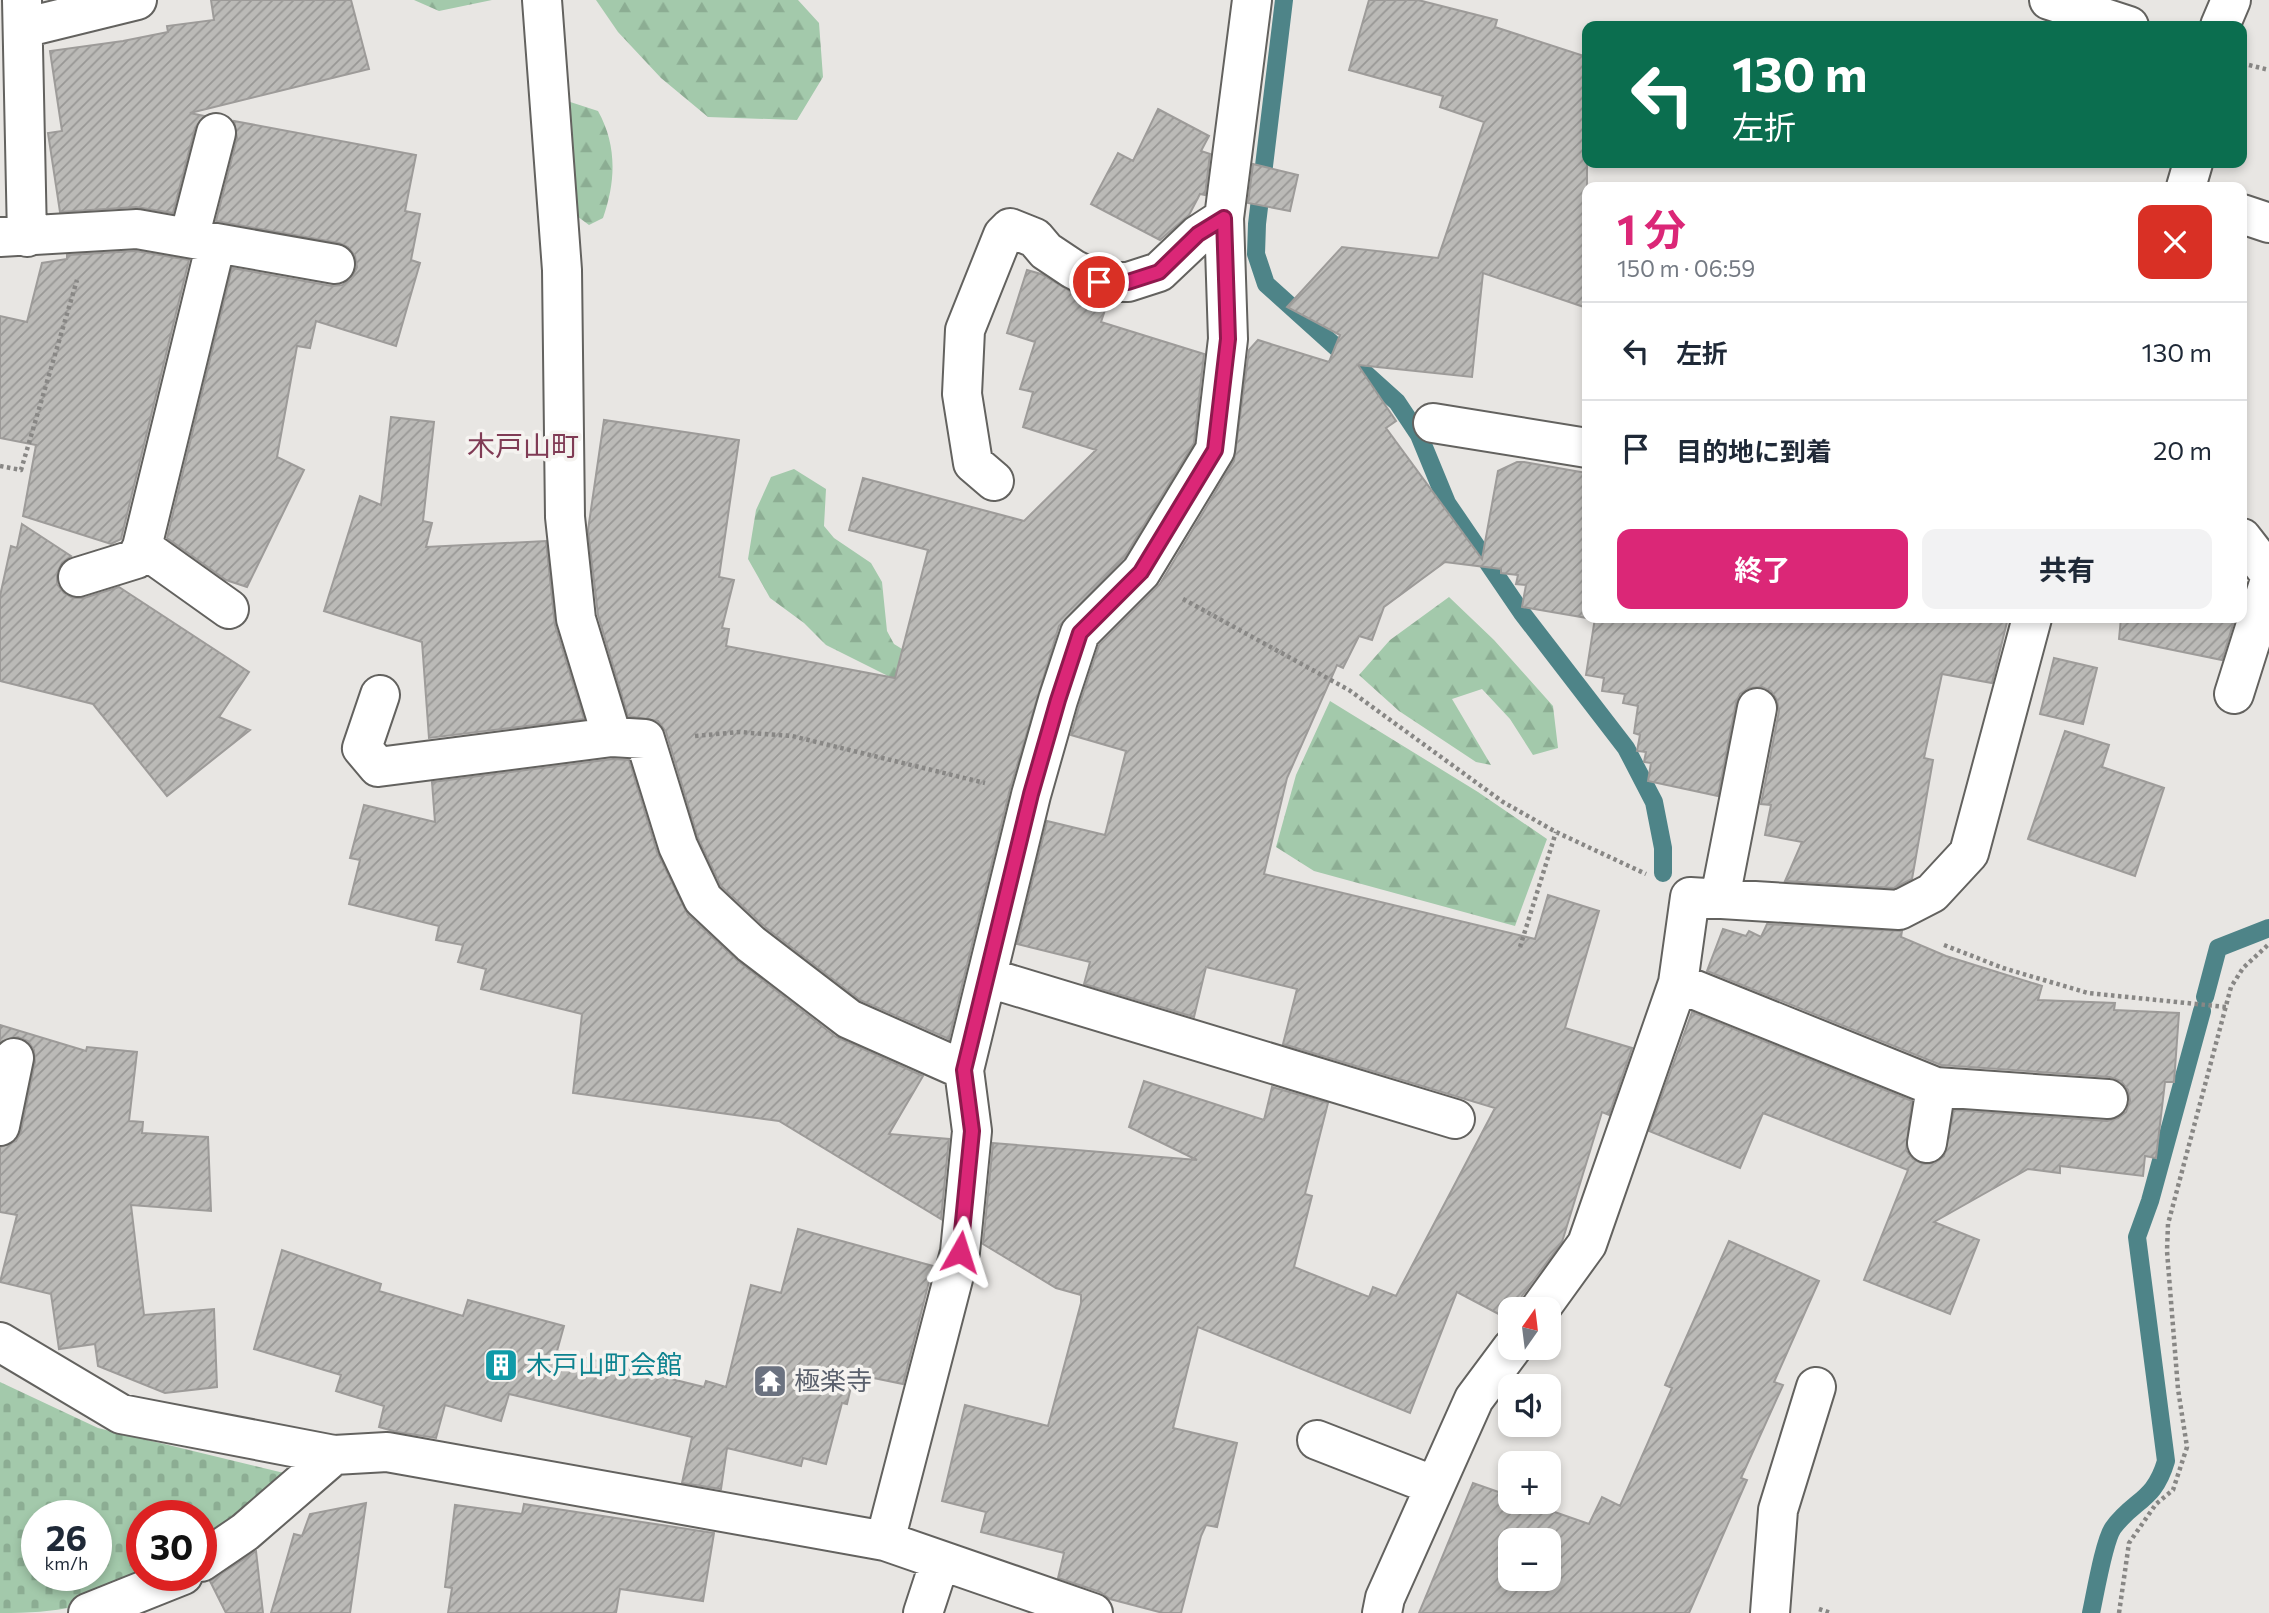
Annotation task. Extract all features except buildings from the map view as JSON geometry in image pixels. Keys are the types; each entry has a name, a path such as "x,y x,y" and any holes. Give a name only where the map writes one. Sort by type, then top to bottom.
{"street":[{"path":"137,0 23,14 13,237 137,229 335,264"},
{"path":"542,0 562,270 565,517 576,619 703,899 751,944 849,1019 964,1070"},
{"path":"886,1541 960,1252 972,1131 964,1070 989,978 1031,794 1080,633 1141,572 1215,450 1228,339 1224,218 1252,0"},
{"path":"2049,0 2114,21"},
{"path":"2222,21 2231,0"},
{"path":"78,577 136,559 142,547 202,241 216,133"},
{"path":"2247,216 2269,223"},
{"path":"994,481 973,463 962,394 965,331 1003,234 1010,228 1034,237 1055,257 1099,282 1128,282 1159,272 1198,234 1224,218"},
{"path":"1433,423 1582,447"},
{"path":"2247,544 2269,573"},
{"path":"142,547 229,609"},
{"path":"2234,694 2269,583"},
{"path":"1705,898 1899,909 1931,893 1969,853 2031,623"},
{"path":"380,695 362,748 378,767 629,738"},
{"path":"1549,1297 1587,1244 1705,898 1757,708"},
{"path":"989,978 1455,1119"},
{"path":"1678,983 1936,1087 2108,1099"},
{"path":"0,1126 14,1058"},
{"path":"1927,1143 1936,1087"},
{"path":"0,1342 121,1414 334,1455 387,1452 886,1541 1093,1613"},
{"path":"1382,1613 1474,1399 1503,1360"},
{"path":"1770,1613 1778,1510 1816,1387"},
{"path":"1317,1440 1435,1486"},
{"path":"217,1551 245,1532 334,1455"},
{"path":"923,1613 940,1561"},
{"path":"88,1613 143,1591"}],"path":[{"path":"2247,64 2269,70"},
{"path":"0,466 21,470 91,232"},
{"path":"1141,572 1154,583 1349,690 1503,802 1556,832 1705,898"},
{"path":"629,738 739,732 792,736 1031,794"},
{"path":"1520,947 1556,832"},
{"path":"1899,909 1940,943 2003,968 2088,993 2226,1007"},
{"path":"2119,1613 2129,1543 2156,1504 2174,1490 2188,1447 2178,1389 2167,1251 2168,1224 2231,987 2243,968 2269,944"}],"green space":[{"path":"414,0 492,0 439,11"},
{"path":"596,0 798,0 819,23 823,77 797,120 708,117 661,78 618,32"},
{"path":"561,99 598,111 609,137 612,177 607,204 603,218 589,225 554,199"},
{"path":"794,469 826,489 824,526 834,538 871,563 882,582 887,631 894,644 915,657 916,699 886,675 826,645 804,623 770,598 748,559 756,510 771,477"},
{"path":"1449,597 1494,640 1553,706 1558,748 1533,755 1510,719 1482,689 1452,699 1491,765 1476,762 1399,711 1359,675 1390,640"},
{"path":"1330,701 1478,792 1547,839 1515,926 1314,871 1276,847 1296,775"},
{"path":"0,1382 98,1428 284,1473 217,1531 217,1500 126,1500 126,1585 91,1602 40,1612 0,1613"}],"waterway":[{"path":"1284,0 1257,224 1256,254 1266,284 1397,402 1419,435 1447,503 1522,613 1626,748 1654,802 1663,848 1663,873"},
{"path":"2205,997 2218,948 2269,928"},
{"path":"2091,1613 2103,1556 2113,1528 2156,1485 2166,1461 2137,1237 2150,1201 2202,1011"}],"place":[{"name":"木戸山町会館","path":"501,1365"},
{"name":"極楽寺","path":"770,1381"}],"district":[{"name":"木戸山町","path":"523,446"}],"route":[{"path":"960,1252 972,1131 964,1070 989,978 1031,794 1058,700 1080,633 1141,572 1215,450 1228,339 1224,218 1198,234 1159,272 1128,282 1099,282"}]}
